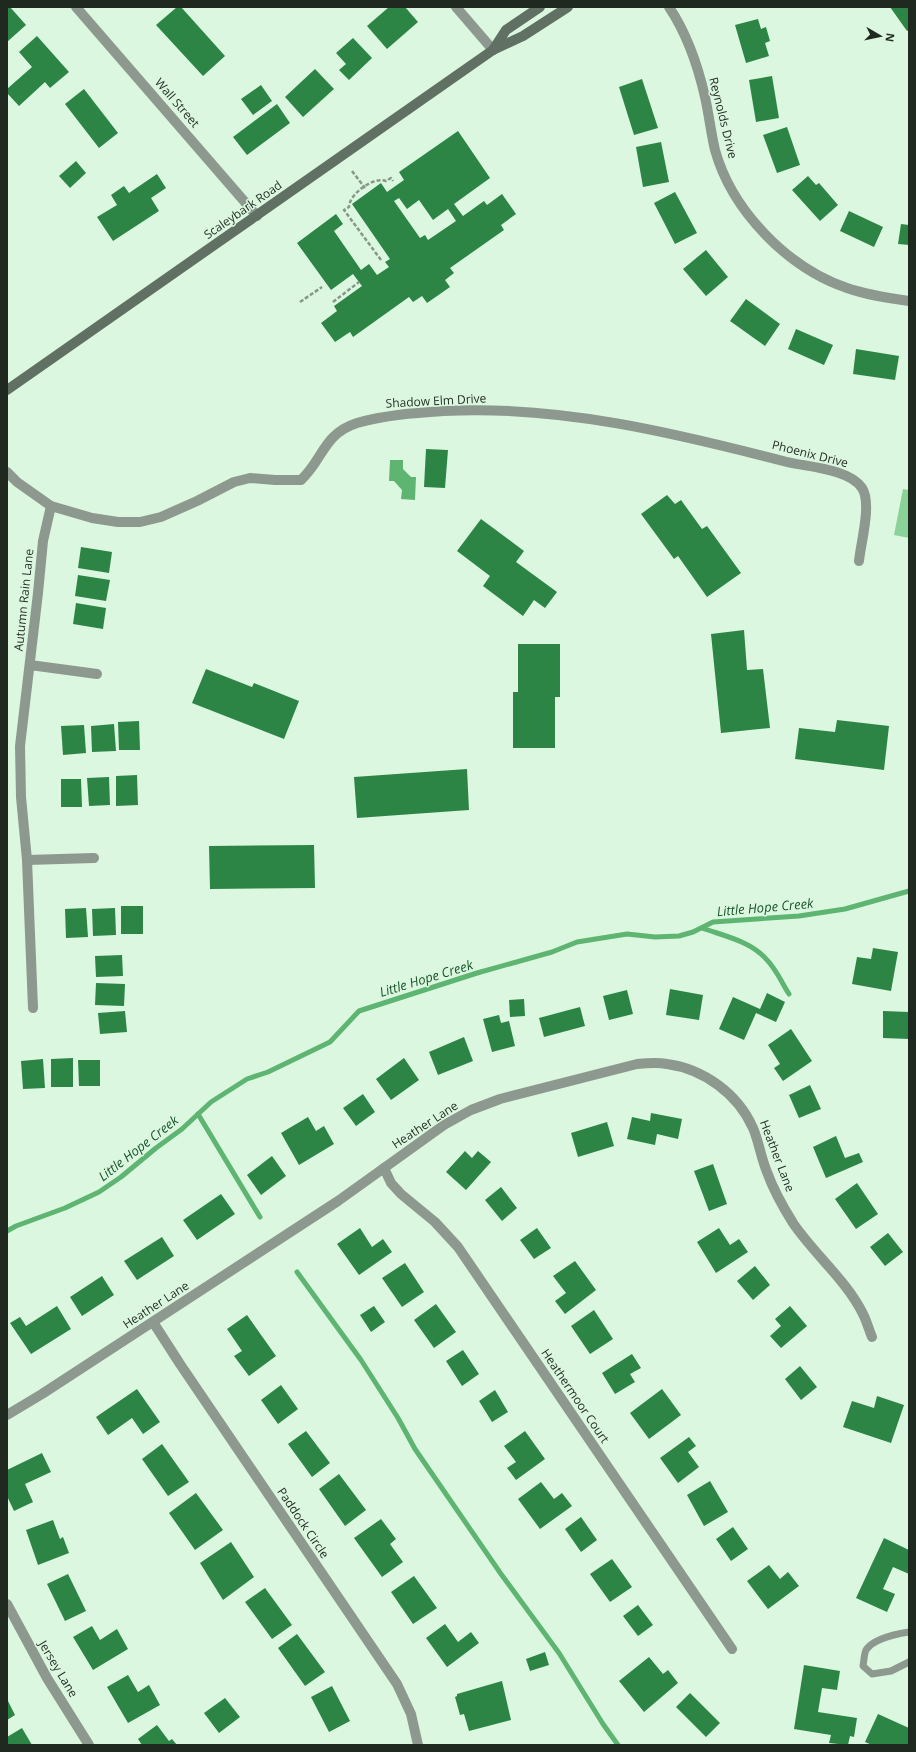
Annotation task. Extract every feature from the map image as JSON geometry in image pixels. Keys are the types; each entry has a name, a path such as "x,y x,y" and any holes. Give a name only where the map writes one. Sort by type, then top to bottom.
{"street":[{"name":"Wall Street","path":"76,7 257,216"},
{"path":"456,7 493,50"},
{"name":"Scaleybark Road","path":"493,50 506,30 540,7"},
{"name":"Scaleybark Road","path":"7,390 493,50 524,36 568,7"},
{"name":"Reynolds Drive","path":"670,7 687,42 700,80 716,152 728,182 744,209 764,233 782,250 821,277 846,288 878,297 909,301"},
{"name":"Shadow Elm Drive","path":"7,472 17,482 51,506 92,518 118,522 140,522 161,517 234,482 250,478 301,480 337,432 355,424 379,417 409,413 466,410 526,412 597,420 699,440"},
{"name":"Phoenix Drive","path":"699,440 798,465 846,474 855,479 867,498 859,560"},
{"name":"Autumn Rain Lane","path":"33,1008 27,860 21,797 20,746 43,541 51,506"},
{"path":"30,665 97,674"},
{"path":"27,860 94,858"},
{"name":"Heather Lane","path":"7,1415 42,1394 338,1201 444,1125 471,1110 500,1099 637,1064 658,1063 690,1069 703,1074 721,1087 741,1108 753,1130 774,1189 792,1221 800,1234 850,1293 863,1314 872,1337"},
{"name":"Heathermoor Court","path":"384,1168 391,1183 401,1194 435,1222 458,1247 732,1649"},
{"name":"Paddock Circle","path":"153,1322 397,1684 411,1714 418,1745"},
{"name":"Jersey Lane","path":"7,1604 47,1678 89,1745"}],"lane":[{"path":"909,1632 899,1633 873,1643 866,1651 863,1666 872,1674 891,1671 909,1662"}],"path":[{"path":"352,171 365,188"},
{"path":"381,260 344,210 349,207 351,199 355,195 378,180 386,181 391,178 393,181"},
{"path":"333,302 359,282"},
{"path":"300,302 322,288"}],"shaded area":[{"path":"390,460 403,460 403,469 411,477 416,477 415,500 401,499 402,490 394,481 389,481"},
{"path":"903,489 909,490 909,538 894,535"}],"building":[{"path":"7,7 10,7 26,25 7,42"},
{"path":"177,7 181,7 225,56 203,76 156,25"},
{"path":"389,7 405,7 418,22 387,49 367,26"},
{"path":"890,7 909,7 909,30 907,31"},
{"path":"758,19 761,29 766,27 770,41 765,43 769,56 746,63 735,25"},
{"path":"37,36 69,72 50,88 45,82 19,106 7,93 7,89 32,67 19,52"},
{"path":"353,38 372,58 349,80 339,70 346,64 336,53"},
{"path":"315,69 334,89 303,117 285,97"},
{"path":"772,76 779,118 756,122 749,80"},
{"path":"642,79 658,128 634,135 619,87"},
{"path":"261,85 272,101 253,115 241,99"},
{"path":"84,89 118,133 99,148 65,104"},
{"path":"277,104 290,123 247,155 233,137"},
{"path":"787,127 800,165 777,173 763,135"},
{"path":"458,131 490,178 454,204 463,216 484,201 487,205 502,194 516,214 501,225 504,230 450,268 454,273 445,280 450,287 427,303 422,296 413,302 409,297 353,337 350,332 335,342 321,323 337,311 334,306 362,286 353,274 331,290 297,243 336,214 343,224 334,231 361,270 369,264 377,275 389,267 385,262 390,259 352,204 381,183 387,192 404,180 399,172","holes":["399,198 407,209 419,200 433,220 448,209 456,221 428,240 425,235 420,238 394,201"]},
{"path":"661,142 669,182 643,187 636,147"},
{"path":"76,161 86,173 70,188 59,176"},
{"path":"157,174 166,188 151,198 159,211 113,241 97,217 117,205 111,195 124,186 129,193"},
{"path":"808,176 816,185 819,183 838,205 820,221 792,190"},
{"path":"675,192 697,233 675,244 654,203"},
{"path":"849,211 883,227 874,247 840,231"},
{"path":"901,224 909,225 909,245 898,244"},
{"path":"706,250 728,277 706,296 683,269"},
{"path":"746,299 780,324 765,346 730,321"},
{"path":"796,329 833,345 824,365 788,349"},
{"path":"856,349 899,356 895,380 853,374"},
{"path":"426,449 448,450 445,488 424,487"},
{"path":"667,495 675,504 681,500 702,529 707,526 741,573 707,597 678,556 674,559 641,514"},
{"path":"481,519 524,551 516,562 557,592 545,608 534,600 523,616 483,586 490,576 457,551"},
{"path":"81,547 112,552 109,573 78,568"},
{"path":"78,575 110,580 106,601 75,596"},
{"path":"76,603 106,608 103,629 73,624"},
{"path":"744,630 747,670 763,669 770,728 721,733 711,634"},
{"path":"518,644 560,644 560,697 555,697 555,748 513,748 513,692 518,692"},
{"path":"206,669 252,687 254,683 299,701 284,739 192,703"},
{"path":"837,720 889,726 884,770 795,759 799,728 835,732"},
{"path":"139,721 140,750 119,750 118,722"},
{"path":"114,724 116,751 92,752 91,726"},
{"path":"84,725 86,753 63,755 61,726"},
{"path":"467,769 469,810 357,818 354,777"},
{"path":"137,775 138,805 116,806 116,776"},
{"path":"109,777 110,805 89,806 87,778"},
{"path":"61,779 81,779 82,807 61,807"},
{"path":"314,845 315,888 210,889 209,846"},
{"path":"121,906 143,906 143,934 121,934"},
{"path":"86,908 88,937 66,938 65,909"},
{"path":"115,908 116,935 93,936 92,909"},
{"path":"873,948 898,952 891,991 852,984 857,957 871,959"},
{"path":"122,955 123,976 96,977 95,956"},
{"path":"96,983 125,984 124,1006 95,1005"},
{"path":"670,989 703,995 699,1020 666,1015"},
{"path":"627,990 633,1014 609,1020 603,996"},
{"path":"767,993 785,1002 776,1022 756,1013 744,1040 719,1029 733,997 760,1009"},
{"path":"524,999 525,1016 510,1017 509,1000"},
{"path":"580,1007 585,1026 544,1037 539,1018"},
{"path":"125,1011 127,1032 100,1034 98,1013"},
{"path":"883,1011 909,1012 909,1039 883,1038"},
{"path":"499,1015 501,1023 509,1021 515,1046 492,1052 483,1019"},
{"path":"791,1029 812,1061 783,1081 774,1068 780,1064 768,1045"},
{"path":"464,1037 473,1061 438,1075 429,1052"},
{"path":"73,1058 73,1087 51,1087 51,1059"},
{"path":"404,1058 419,1080 391,1100 376,1079"},
{"path":"43,1059 45,1088 23,1089 21,1061"},
{"path":"78,1060 100,1060 100,1086 79,1086"},
{"path":"810,1085 821,1109 799,1118 789,1095"},
{"path":"363,1094 375,1112 356,1126 343,1108"},
{"path":"651,1113 682,1119 678,1139 657,1134 655,1145 627,1139 632,1117 650,1121"},
{"path":"308,1117 316,1131 324,1126 334,1144 299,1165 281,1133"},
{"path":"607,1122 614,1146 578,1157 571,1133"},
{"path":"836,1136 845,1158 859,1153 863,1162 826,1178 813,1147"},
{"path":"465,1151 472,1158 478,1151 491,1162 466,1190 446,1172"},
{"path":"272,1156 286,1176 261,1195 247,1175"},
{"path":"713,1164 727,1204 709,1211 694,1171"},
{"path":"857,1183 878,1214 856,1229 835,1199"},
{"path":"501,1187 517,1208 502,1221 485,1200"},
{"path":"221,1194 235,1214 197,1240 183,1220"},
{"path":"360,1228 372,1247 383,1239 392,1252 359,1275 337,1244"},
{"path":"537,1228 551,1248 534,1259 520,1240"},
{"path":"719,1228 730,1245 739,1239 748,1252 716,1273 697,1242"},
{"path":"888,1233 903,1252 885,1266 870,1247"},
{"path":"162,1237 174,1256 137,1280 124,1261"},
{"path":"575,1261 596,1290 565,1314 555,1301 566,1293 553,1276"},
{"path":"405,1263 424,1292 402,1307 382,1278"},
{"path":"755,1266 770,1285 753,1300 737,1281"},
{"path":"102,1276 114,1295 82,1316 70,1297"},
{"path":"436,1304 456,1332 434,1348 414,1320"},
{"path":"57,1306 71,1329 31,1354 10,1323 20,1317 26,1326"},
{"path":"374,1306 385,1322 371,1332 360,1315"},
{"path":"790,1306 807,1326 781,1348 770,1336 781,1326 775,1319"},
{"path":"594,1310 613,1339 590,1354 571,1326"},
{"path":"247,1315 276,1356 249,1376 234,1356 242,1351 227,1329"},
{"path":"463,1350 479,1374 462,1386 446,1361"},
{"path":"632,1354 641,1368 630,1374 635,1382 615,1394 602,1373"},
{"path":"800,1366 817,1387 801,1400 785,1379"},
{"path":"281,1385 298,1409 278,1424 261,1400"},
{"path":"137,1389 160,1422 143,1434 132,1418 108,1435 96,1417"},
{"path":"662,1389 681,1415 649,1439 630,1413"},
{"path":"495,1390 508,1412 492,1422 479,1401"},
{"path":"877,1396 904,1405 891,1443 843,1427 852,1401 874,1408"},
{"path":"306,1431 330,1463 312,1477 288,1444"},
{"path":"525,1431 545,1459 516,1480 507,1468 516,1462 504,1446"},
{"path":"689,1437 696,1446 688,1452 699,1467 678,1483 660,1458"},
{"path":"162,1444 189,1482 168,1496 142,1459"},
{"path":"42,1453 51,1472 25,1484 33,1502 14,1511 7,1496 7,1470"},
{"path":"339,1474 366,1510 345,1526 319,1489"},
{"path":"710,1481 728,1512 704,1526 687,1495"},
{"path":"541,1482 554,1499 562,1493 572,1506 540,1529 518,1499"},
{"path":"196,1493 223,1530 195,1550 169,1513"},
{"path":"581,1517 597,1540 581,1552 565,1529"},
{"path":"381,1519 396,1539 390,1544 403,1562 382,1577 354,1538"},
{"path":"53,1520 60,1539 63,1537 69,1553 38,1565 26,1530"},
{"path":"733,1527 748,1549 731,1561 716,1539"},
{"path":"884,1538 909,1550 909,1574 893,1567 883,1589 895,1594 887,1612 856,1598"},
{"path":"231,1542 254,1577 223,1600 200,1563"},
{"path":"612,1559 632,1587 610,1602 590,1574"},
{"path":"769,1565 780,1579 788,1572 799,1586 768,1609 747,1581"},
{"path":"68,1574 86,1611 65,1621 47,1584"},
{"path":"414,1576 437,1608 413,1624 391,1592"},
{"path":"265,1588 292,1625 272,1639 245,1602"},
{"path":"638,1605 653,1625 638,1636 623,1616"},
{"path":"445,1624 458,1642 471,1632 479,1643 447,1667 426,1638"},
{"path":"92,1626 100,1640 117,1629 128,1649 93,1670 73,1637"},
{"path":"297,1634 325,1672 305,1686 278,1648"},
{"path":"545,1652 549,1665 530,1671 526,1659"},
{"path":"649,1657 663,1674 668,1670 678,1683 644,1712 619,1681"},
{"path":"804,1665 840,1671 837,1690 822,1688 818,1712 857,1718 854,1737 850,1736 848,1745 829,1743 831,1735 794,1729"},
{"path":"128,1675 138,1692 149,1685 160,1705 128,1723 107,1687"},
{"path":"502,1681 511,1720 469,1731 464,1714 460,1715 455,1697 457,1694"},
{"path":"332,1686 350,1721 329,1732 311,1697"},
{"path":"690,1693 720,1723 706,1737 676,1707"},
{"path":"225,1698 240,1717 219,1733 204,1713"},
{"path":"7,1699 15,1715 7,1720"},
{"path":"878,1714 909,1728 909,1745 872,1745 865,1742"},
{"path":"157,1725 169,1741 172,1739 177,1745 142,1745 138,1739"},
{"path":"22,1728 32,1745 7,1745 7,1737"}],"waterway":[{"name":"Little Hope Creek","path":"7,1231 16,1226 65,1208 99,1192 121,1177 182,1129 211,1102 247,1079 268,1072 330,1042 359,1011 477,973 552,952 577,942 627,934 655,937 679,936 693,932 713,922 799,916 845,909 909,891"},
{"path":"702,928 737,940 761,953 773,968 789,994"},
{"path":"198,1114 260,1217"},
{"path":"297,1272 361,1360 398,1418 415,1449 501,1574 559,1653 603,1724 618,1745"}]}
